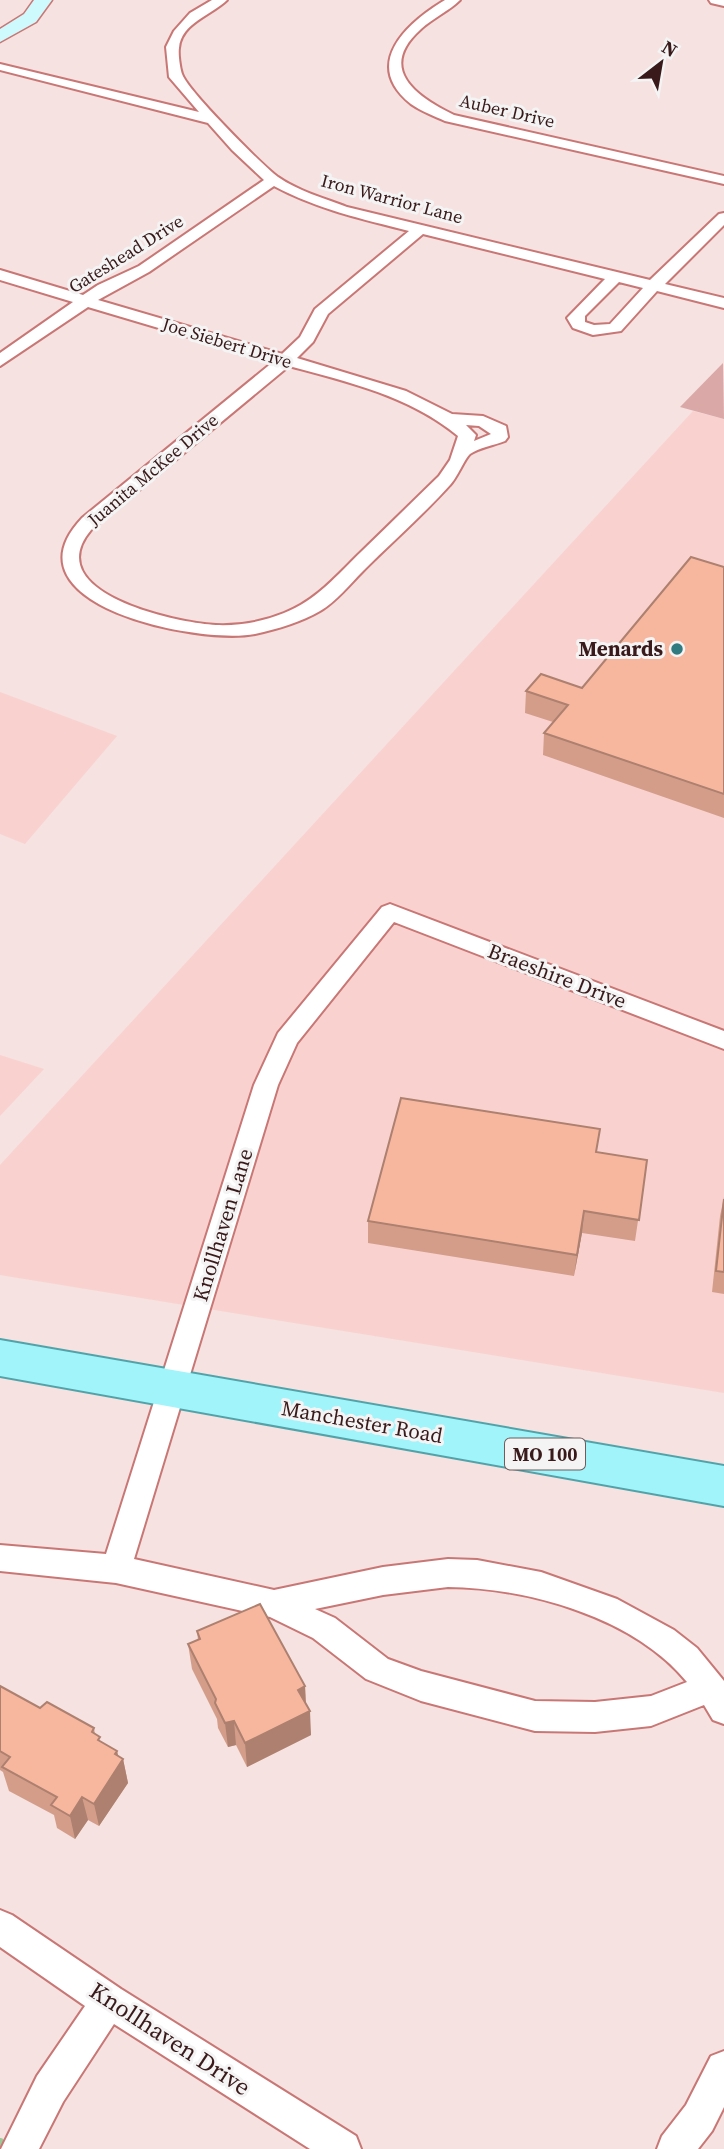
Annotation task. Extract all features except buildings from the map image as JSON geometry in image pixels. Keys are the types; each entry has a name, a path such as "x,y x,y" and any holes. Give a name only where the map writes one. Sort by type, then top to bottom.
{"main road":[{"name":"Manchester Road","path":"0,1358 724,1486"}],"street":[{"path":"0,26 25,7 29,0"},
{"path":"0,37 30,18 43,0"},
{"path":"121,97 165,83 172,47 178,34 194,16 221,0"},
{"name":"Auber Drive","path":"454,0 425,17 408,33 397,53 395,72 413,99 450,118 724,180"},
{"path":"715,0 724,2"},
{"path":"2,67 214,120"},
{"name":"Iron Warrior Lane","path":"165,83 214,120 237,147 273,180 303,196 342,209 724,303"},
{"name":"Gateshead Drive","path":"0,361 104,288 144,269 273,180"},
{"path":"617,275 575,318 579,325 593,330 615,328 626,313 724,218"},
{"path":"285,361 307,338 313,322 321,312 422,228"},
{"name":"Joe Siebert Drive","path":"0,275 418,402 450,419 483,421 500,430 499,437 491,442 464,442 450,419"},
{"name":"Juanita McKee Drive","path":"285,361 85,525 74,542 70,559 79,581 97,598 116,608 187,628 234,631 299,616 317,605 445,480 459,460 464,442"},
{"name":"Braeshire Drive","path":"390,912 724,1040"},
{"name":"Knollhaven Lane","path":"116,1569 265,1085 287,1039 390,912"},
{"path":"0,1558 116,1569 274,1604 324,1628 377,1669 421,1686 480,1699 535,1716 595,1717 651,1711 717,1699 687,1659 657,1635 582,1598 490,1574 450,1573 404,1578 274,1604"},
{"name":"Knollhaven Drive","path":"0,1927 108,2001 342,2149"},
{"path":"19,2149 50,2089 108,2001"},
{"path":"676,2149 699,2118 724,2069"}],"shaded area":[{"path":"723,363 724,419 680,407"},
{"path":"693,411 724,419 724,1393 0,1275 0,1165"},
{"path":"0,692 117,736 25,844 0,834"},
{"path":"0,1055 44,1069 0,1116"}],"waterway":[{"path":"0,2143 4,2149"}],"place":[{"name":"Menards","path":"677,649"}]}
